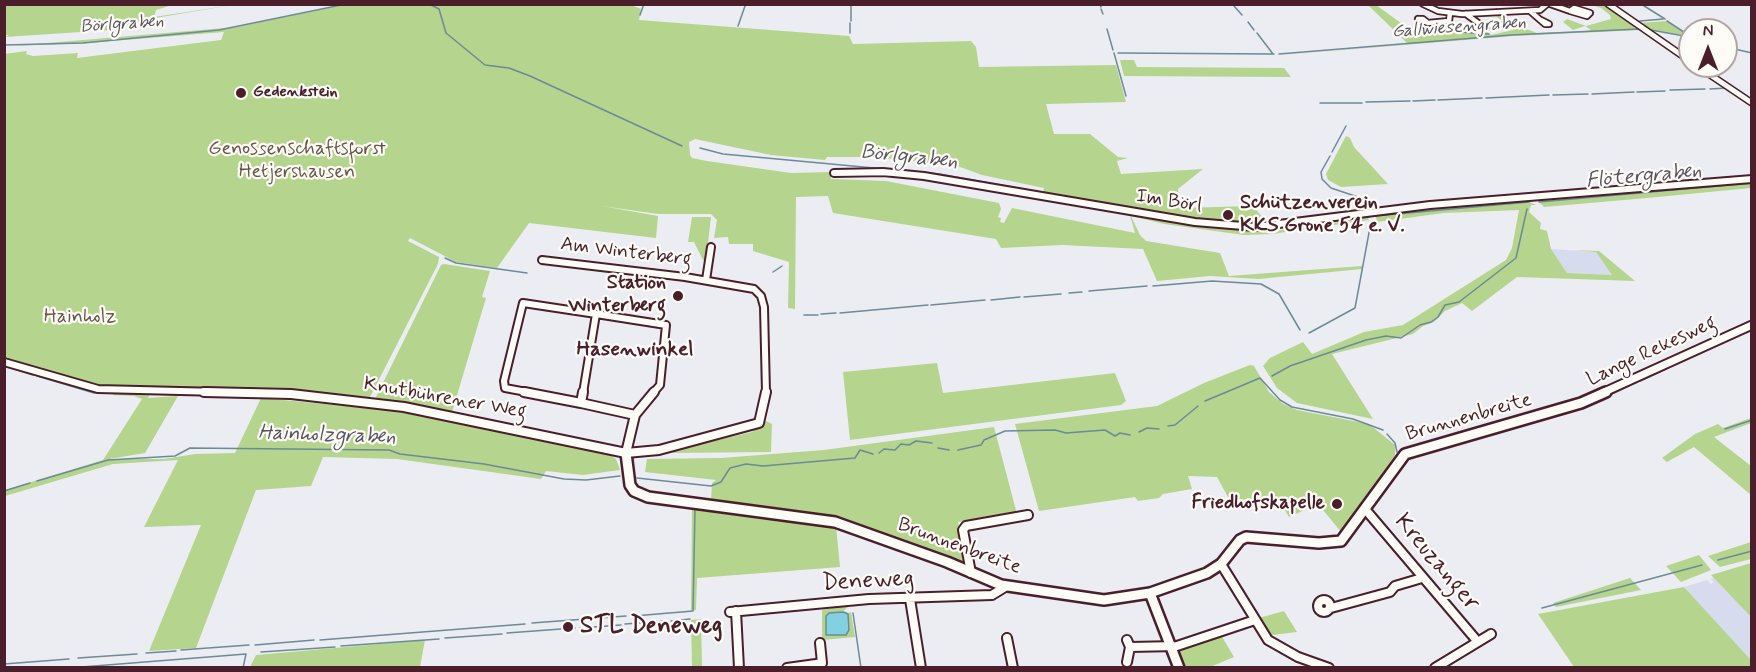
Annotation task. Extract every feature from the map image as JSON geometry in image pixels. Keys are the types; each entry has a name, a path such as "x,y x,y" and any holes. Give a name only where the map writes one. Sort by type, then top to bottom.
{"street":[{"path":"1423,4 1433,10 1466,14 1539,10 1548,4 1570,11"},
{"path":"1482,4 1488,11"},
{"path":"1608,4 1678,53"},
{"path":"1530,11 1541,21"},
{"path":"1428,23 1451,21 1450,13"},
{"path":"1466,14 1481,25 1505,25"},
{"path":"1534,22 1551,23"},
{"path":"1715,78 1752,103"},
{"name":"Im Börl","path":"834,173 894,173 942,178 1195,222 1255,227 1430,206 1752,179"},
{"name":"Am Winterberg","path":"706,280 711,247"},
{"name":"Am Winterberg","path":"542,260 749,287 761,296 765,311 768,380 762,419 753,427 659,450 626,453"},
{"path":"626,453 635,415 660,385 666,325 523,303 504,381 505,388 635,415"},
{"path":"581,403 596,314"},
{"name":"Lange Rekesweg","path":"1566,408 1752,325"},
{"name":"Knutbührener Weg","path":"4,362 102,390 291,394 404,407 626,453"},
{"name":"Brunnenbreite","path":"626,453 630,485 634,491 648,497 846,525 1005,587 1089,600 1150,593 1207,573 1221,564 1240,540 1246,537 1319,543 1341,541 1348,535 1405,454 1566,408"},
{"name":"Kreuzanger","path":"1365,509 1478,642"},
{"path":"971,573 963,532 966,526 1028,515"},
{"path":"1221,564 1263,634 1282,649 1329,668"},
{"path":"1331,608 1390,592 1395,586 1422,578"},
{"name":"Deneweg","path":"739,668 733,611 868,599 992,595 999,593 1005,587"},
{"path":"1150,593 1179,668"},
{"path":"910,599 921,668"},
{"path":"1127,662 1128,644 1172,646 1255,620"},
{"path":"1435,668 1491,634"},
{"path":"1007,638 1013,668"},
{"path":"787,668 816,666 822,663 820,643"}],"shaded area":[{"path":"1551,249 1596,252 1613,275 1567,273"},
{"path":"1714,578 1751,617 1751,660 1684,587 1707,580 1711,584 1714,582 1710,579"}],"green space":[{"path":"348,4 631,5 641,9 639,20 849,36 853,44 971,41 976,47 979,67 1116,65 1126,102 1046,104 1054,134 1090,134 1118,157 1128,158 1117,161 1121,174 1203,169 1178,189 1180,208 1253,206 1267,223 1213,220 1212,223 1043,194 1044,188 982,175 952,164 871,157 827,157 825,160 771,155 695,139 689,142 690,155 692,158 707,161 791,173 831,172 831,179 886,181 999,203 1001,209 998,217 1001,218 1000,222 1004,223 1012,208 1135,233 1130,215 1116,212 1188,224 1244,230 1281,230 1368,218 1369,220 1272,234 1244,235 1164,224 1131,216 1140,235 1146,241 1220,253 1229,276 1362,266 1362,269 1258,279 1210,276 1157,281 1143,249 1062,245 1001,248 996,239 833,213 828,196 796,197 795,309 788,308 789,262 753,251 753,244 729,244 728,237 714,238 717,220 711,214 658,214 602,206 658,216 656,238 529,223 497,268 456,262 410,238 408,241 439,257 438,264 370,397 366,399 310,391 109,387 5,359 4,54 27,51 26,54 33,56 78,53 77,58 221,40 224,32 87,43 12,46 236,27"},
{"path":"4,5 172,5 156,10 154,17 233,5 149,19 111,30 5,37 9,35 5,35"},
{"path":"1368,5 1376,5 1405,26 1422,31 1487,32 1491,35 1513,30 1491,12 1501,13 1516,25 1537,33 1586,31 1591,30 1585,26 1573,30 1563,22 1567,19 1586,26 1611,19 1610,15 1601,8 1592,5 1604,5 1636,26 1634,28 1641,30 1514,36 1281,55 1408,44"},
{"path":"1666,21 1678,29 1678,34 1649,29 1639,23"},
{"path":"1120,60 1134,60 1137,67 1284,68 1291,77 1124,76"},
{"path":"1346,136 1388,184 1341,187 1328,180 1326,174"},
{"path":"1751,180 1751,188 1647,198 1544,207 1537,200"},
{"path":"1525,200 1536,205 1531,205 1529,212 1541,223 1540,229 1547,231 1551,249 1567,273 1612,275 1596,252 1571,250 1599,251 1635,281 1517,277 1472,311 1462,303 1445,311 1434,322 1423,326 1413,334 1332,354 1373,419 1297,403 1277,388 1263,366 1270,358 1303,342 1312,354 1364,332 1403,325 1506,260 1512,248 1519,210 1444,213 1377,222 1375,213"},
{"path":"692,217 711,217 706,260 703,260 694,242 688,242"},
{"path":"441,265 490,271 482,297 486,298 452,412 375,399"},
{"path":"937,363 943,393 1115,373 1126,401 1121,405 850,440 843,372"},
{"path":"1250,365 1254,366 1269,392 1283,404 1297,410 1369,424 1395,445 1395,455 1342,533 1318,504 1289,517 1278,499 1253,502 1247,499 1230,501 1217,477 1188,476 1192,489 1163,494 1159,498 1138,501 1135,497 1039,511 1015,424 1157,406 1204,383"},
{"path":"115,392 150,393 148,398 178,396 145,453 109,459 164,459 195,454 235,453 261,398 421,413 610,455 616,459 620,470 583,475 546,471 541,479 397,459 323,457 311,486 256,490 196,648 149,651 201,525 144,527 178,460 113,464 5,496 5,490 103,460 142,399 134,396 113,395"},
{"path":"1751,418 1751,423 1714,437 1751,466 1751,495 1694,447 1667,462 1662,458 1695,434 1718,424 1723,428"},
{"path":"766,421 772,424 771,452 662,453 752,432"},
{"path":"994,427 1017,514 958,522 965,559 961,562 841,517 711,502 712,483 716,480 645,472 647,459 721,458 824,450"},
{"path":"692,507 836,526 840,567 697,578 696,610 691,611"},
{"path":"1751,542 1751,559 1720,567 1708,556"},
{"path":"1699,555 1711,570 1681,582 1666,566"},
{"path":"1752,563 1751,617 1711,575"},
{"path":"1630,578 1641,590 1556,607 1553,603"},
{"path":"1684,587 1751,660 1751,667 1574,667 1538,614"},
{"path":"850,605 843,611 851,612 855,637 822,640 822,610"},
{"path":"1284,611 1297,632 1272,635 1259,618"},
{"path":"701,619 702,667 692,667 691,620"},
{"path":"1221,635 1234,657 1210,667 1184,667 1179,653 1183,648"},
{"path":"425,640 420,667 250,667 256,655"}],"water":[{"path":"829,613 848,614 849,630 846,635 826,635 826,616"}],"waterway":[{"name":"Börlgraben","path":"4,45 83,43 219,30 346,4"},
{"name":"Börlgraben","path":"429,4 439,9 446,33 485,65 509,68 530,76 682,146"},
{"path":"640,15 644,4"},
{"path":"851,4 851,21"},
{"path":"1641,4 1665,19"},
{"path":"738,26 745,6"},
{"path":"1234,6 1242,15"},
{"path":"1101,9 1103,14"},
{"path":"1640,21 1663,19"},
{"path":"1667,21 1678,28"},
{"path":"1248,22 1254,30"},
{"path":"850,23 850,33"},
{"name":"Gallwiesengraben","path":"1107,29 1113,50"},
{"name":"Gallwiesengraben","path":"1279,54 1511,35 1639,29"},
{"name":"Gallwiesengraben","path":"1651,30 1678,35"},
{"path":"1457,32 1489,34"},
{"path":"1257,33 1273,54"},
{"path":"1738,50 1752,53"},
{"name":"Gallwiesengraben","path":"1114,53 1126,96"},
{"name":"Gallwiesengraben","path":"1118,53 1273,54"},
{"path":"1710,89 1727,88"},
{"path":"1670,90 1705,89"},
{"path":"1637,92 1665,91"},
{"path":"1592,94 1634,92"},
{"path":"1553,95 1588,94"},
{"path":"1486,98 1549,95"},
{"path":"1438,100 1482,98"},
{"path":"1413,101 1435,100"},
{"path":"1366,102 1410,101"},
{"path":"1320,103 1362,103"},
{"path":"1332,152 1346,126"},
{"name":"Börlgraben","path":"700,148 723,154 939,174 1114,205"},
{"path":"1330,156 1321,172 1322,179 1331,188 1358,197 1366,210"},
{"name":"Flötergraben","path":"1539,202 1752,183"},
{"name":"Börlgraben","path":"1375,216 1529,202"},
{"name":"Hainholzgraben","path":"1272,376 1290,366 1366,340 1386,336 1401,338 1420,325 1431,322 1438,317 1445,305 1459,302 1516,258 1527,209"},
{"name":"Börlgraben","path":"1261,229 1369,217"},
{"path":"1309,333 1355,308 1371,222"},
{"name":"Börlgraben","path":"1210,226 1247,229"},
{"path":"445,258 456,263 527,273"},
{"path":"773,272 782,266"},
{"path":"1153,286 1212,281 1261,284 1279,294 1300,330"},
{"path":"1089,291 1147,286"},
{"path":"1069,293 1082,292"},
{"path":"1024,297 1061,294"},
{"path":"991,300 1020,297"},
{"path":"931,305 985,300"},
{"path":"840,313 928,305"},
{"path":"821,314 836,313"},
{"path":"804,315 818,315"},
{"path":"1730,339 1752,330"},
{"path":"1669,367 1726,341"},
{"path":"4,366 33,375"},
{"path":"1640,381 1666,369"},
{"path":"37,376 94,393 150,394"},
{"path":"1205,401 1260,378 1280,400 1292,407 1353,419 1383,430"},
{"path":"1612,394 1637,382"},
{"path":"154,394 201,395"},
{"name":"Hainholzgraben","path":"1168,426 1175,425 1198,406"},
{"path":"1725,429 1752,420"},
{"name":"Hainholzgraben","path":"1139,432 1147,428 1159,429"},
{"name":"Hainholzgraben","path":"958,450 981,445 984,440 1005,431 1055,430 1066,433 1105,430 1115,436 1120,433 1130,435"},
{"path":"1387,434 1395,443 1397,452"},
{"name":"Hainholzgraben","path":"879,453 884,449 895,450 901,444 909,445 916,441 932,443"},
{"name":"Hainholzgraben","path":"37,481 108,460 175,456 190,448 389,450 400,454 484,464 564,479 586,480 620,476"},
{"name":"Hainholzgraben","path":"938,448 949,450"},
{"name":"Hainholzgraben","path":"637,478 711,486 721,482 730,468 746,464 763,466 855,458 860,450 873,454"},
{"name":"Hainholzgraben","path":"4,491 30,483"},
{"path":"634,616 693,611 695,508"},
{"path":"1718,560 1752,551"},
{"path":"1542,608 1702,565"},
{"path":"853,613 861,668"},
{"path":"532,623 626,616"},
{"path":"671,621 690,619"},
{"path":"625,624 666,621"},
{"path":"320,640 525,624"},
{"path":"580,628 621,625"},
{"path":"571,629 575,628"},
{"path":"507,633 561,629"},
{"path":"445,638 502,634"},
{"path":"341,646 439,639"},
{"path":"255,645 314,640"},
{"path":"181,650 249,645"},
{"path":"261,652 335,647"},
{"path":"146,653 176,651"},
{"path":"78,658 137,654"},
{"path":"69,668 246,654 243,668"},
{"path":"4,664 69,659"}],"place":[{"name":"Gedenkstein","path":"241,93"},
{"name":"Schützenverein KKS Grone 54 e. V.","path":"1228,215"},
{"name":"Station Winterberg","path":"678,296"},
{"name":"Friedhofskapelle","path":"1337,504"},
{"name":"STL Deneweg","path":"568,627"}],"district":[{"name":"Hasenwinkel","path":"635,351"}],"park label":[{"name":"Genossenschaftsforst Hetjershausen","path":"297,162"},
{"name":"Hainholz","path":"80,318"}]}
